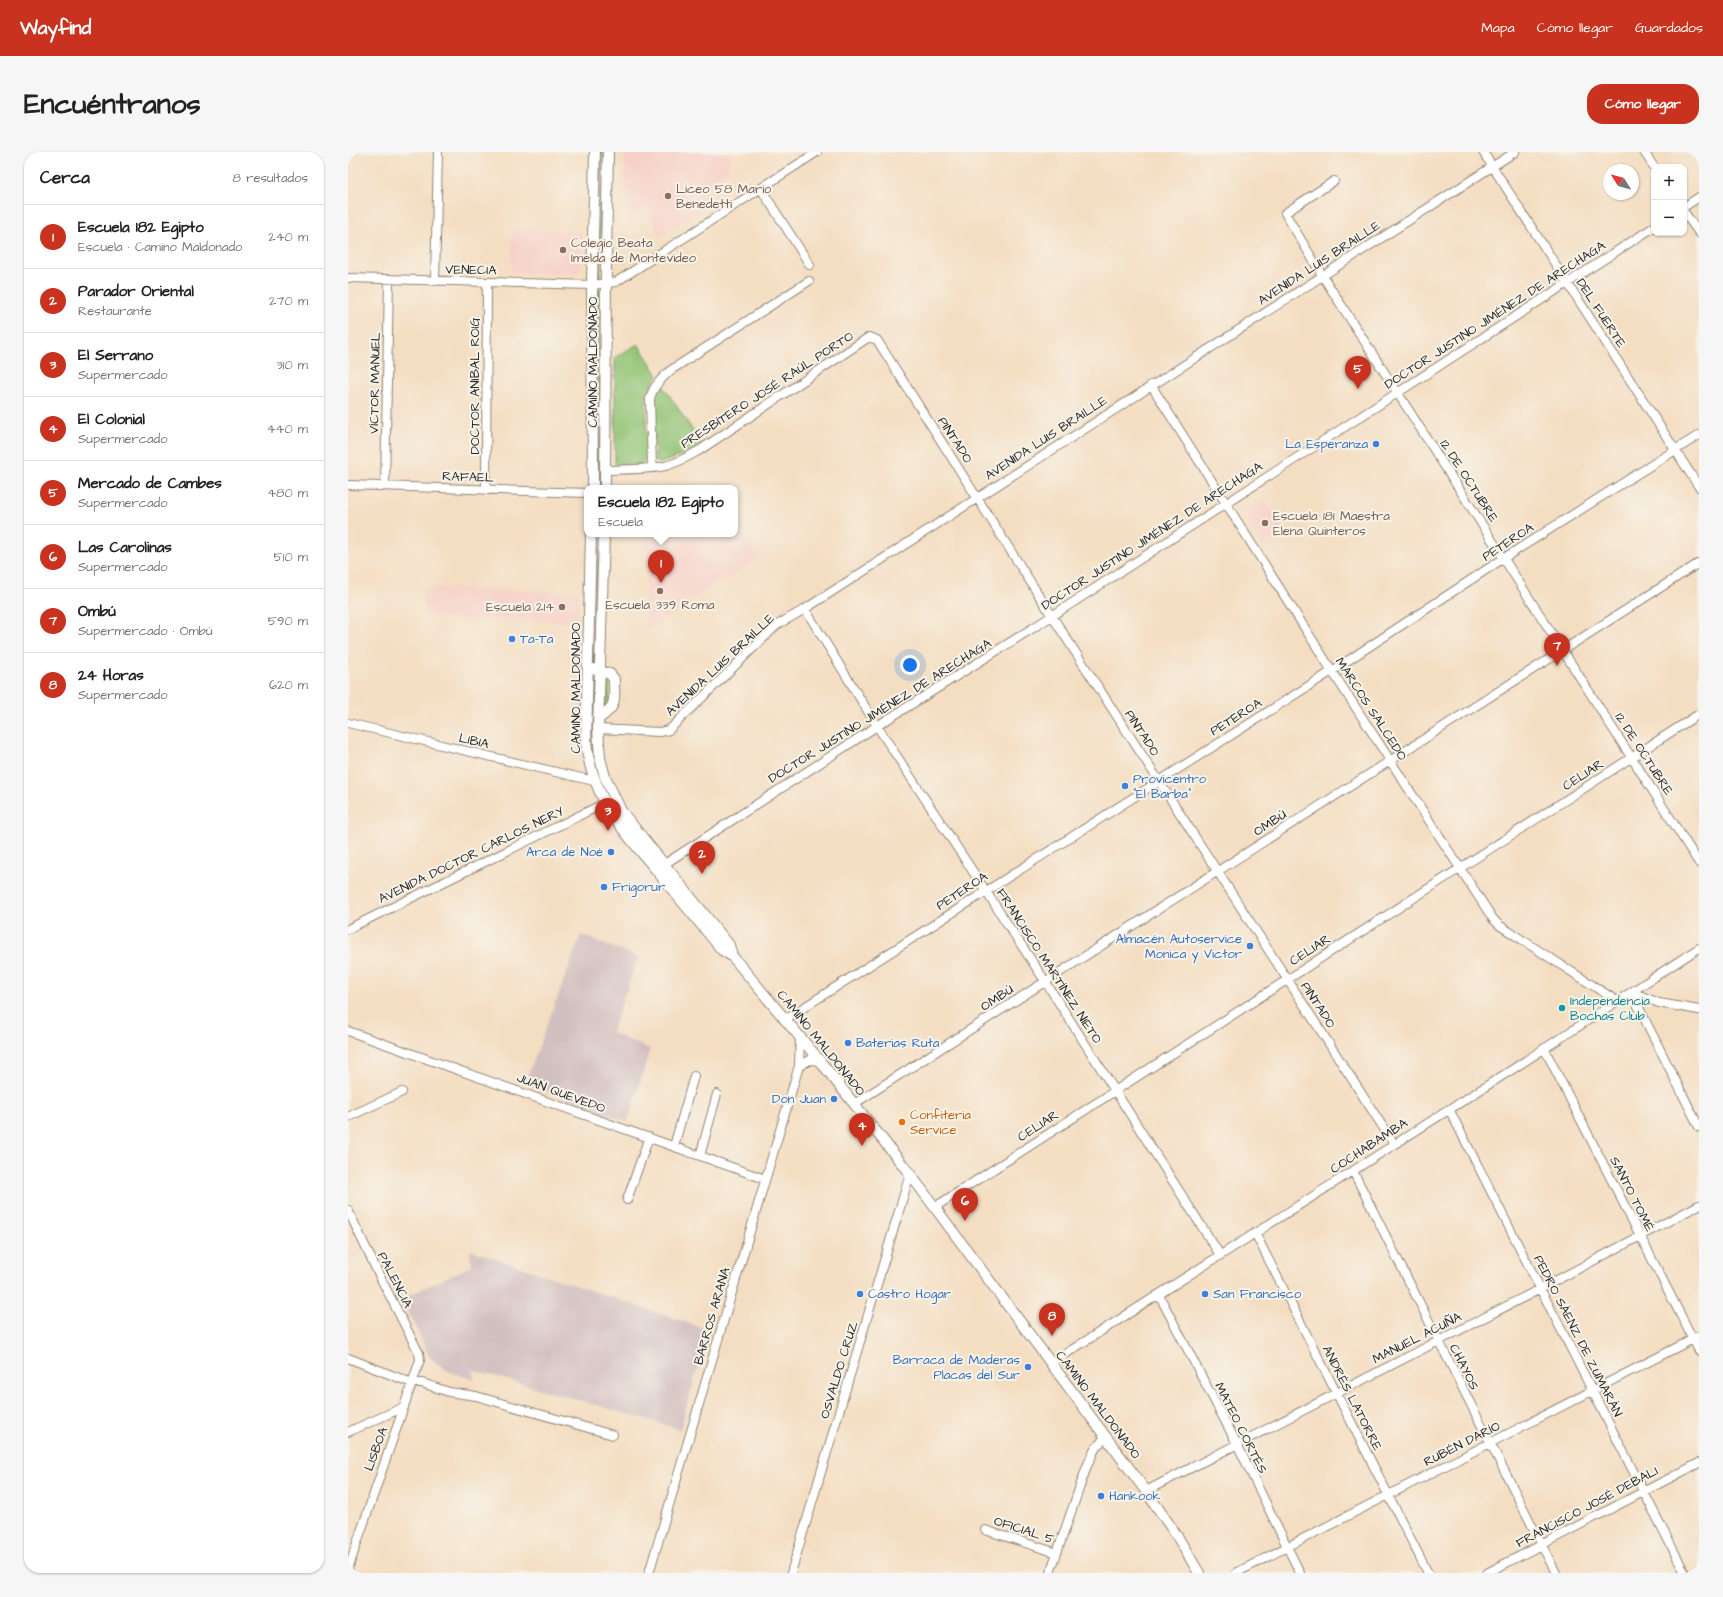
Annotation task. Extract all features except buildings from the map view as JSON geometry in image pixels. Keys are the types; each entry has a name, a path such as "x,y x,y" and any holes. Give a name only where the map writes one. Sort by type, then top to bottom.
{"main road":[{"name":"CAMINO MALDONADO","path":"592,485 592,285 595,152"},
{"name":"CAMINO MALDONADO","path":"605,485 608,152"},
{"name":"CAMINO MALDONADO","path":"591,537 586,743 588,760 594,781 605,803 622,830 659,867"},
{"name":"CAMINO MALDONADO","path":"604,537 598,724 600,758 608,786 621,811 659,867 722,950 732,956 784,1020 820,1061 910,1174 1146,1491 1177,1536 1199,1573"},
{"path":"588,669 599,670 613,676 614,679 614,704 612,709 598,724"}],"street":[{"path":"435,281 438,152"},
{"path":"606,284 616,282 817,152"},
{"name":"DEL FUERTE","path":"1483,152 1699,487"},
{"name":"AVENIDA LUIS BRAILLE","path":"598,724 660,732 669,730 777,625 805,609 1514,152"},
{"path":"1644,152 1652,164"},
{"name":"12 DE OCTUBRE","path":"1334,181 1285,213 1322,275 1699,863"},
{"path":"761,189 810,265"},
{"path":"1687,205 1699,197"},
{"path":"1687,216 1699,233"},
{"name":"DOCTOR JUSTINO JIMÉNEZ DE ARECHAGA","path":"659,867 1052,616 1651,229"},
{"name":"VENECIA","path":"348,278 592,285"},
{"name":"VÍCTOR MANUEL","path":"385,486 389,279"},
{"path":"652,467 650,399 652,391 662,378 809,281"},
{"name":"DOCTOR ANIBAL ROIG","path":"486,490 487,282"},
{"name":"CAMINO MALDONADO","path":"592,285 606,284"},
{"name":"PRESBÍTERO JOSÉ RAÚL PORTO","path":"605,470 666,466 700,450 869,337"},
{"name":"PINTADO","path":"869,337 877,340 1052,616 1394,1144"},
{"name":"MARCOS SALCEDO","path":"1151,385 1332,671 1493,919 1499,925 1617,1001"},
{"name":"PETEROA","path":"784,1020 985,890 1332,671 1504,558 1699,435"},
{"name":"RAFAEL","path":"348,485 584,492"},
{"name":"OMBÚ","path":"854,1104 1699,564"},
{"name":"FRANCISCO MARTÍNEZ NIETO","path":"805,609 878,726 1045,981 1220,1255"},
{"name":"CELIAR","path":"935,1207 1699,714"},
{"name":"LIBIA","path":"348,723 594,781"},
{"name":"AVENIDA DOCTOR CARLOS NERY","path":"348,929 605,803"},
{"name":"COCHABAMBA","path":"1051,1363 1699,948"},
{"path":"1631,992 1659,1003 1699,1010"},
{"path":"1631,992 1699,1127"},
{"name":"JUAN QUEVEDO","path":"348,1031 765,1179"},
{"name":"BARROS ARANA","path":"649,1573 799,1066 800,1038"},
{"name":"SANTO TOMÉ","path":"1544,1048 1640,1236 1696,1337 1699,1350"},
{"path":"799,1066 810,1060 820,1061"},
{"path":"674,1146 694,1076"},
{"path":"348,1117 402,1092"},
{"path":"700,1156 717,1094"},
{"name":"PEDRO SÁENZ DE ZUMARÁN","path":"1449,1109 1685,1573"},
{"path":"627,1200 649,1137"},
{"name":"CHAYOS","path":"1352,1171 1556,1573"},
{"name":"OSVALDO CRUZ","path":"791,1573 910,1174"},
{"name":"MANUEL ACUÑA","path":"1146,1491 1540,1289 1699,1205"},
{"name":"PALENCIA","path":"348,1210 378,1274 419,1353 420,1360"},
{"name":"ANDRÉS LATORRE","path":"1255,1233 1428,1573"},
{"name":"MATEO CORTÉS","path":"1159,1295 1237,1444 1300,1573"},
{"name":"RUBÉN DARÍO","path":"1236,1573 1696,1337"},
{"path":"348,1358 412,1383 422,1383 449,1392 476,1396 613,1435"},
{"name":"LISBOA","path":"348,1569 420,1360"},
{"path":"348,1432 404,1407"},
{"path":"1050,1573 1087,1466 1095,1449 1106,1436"},
{"name":"FRANCISCO JOSÉ DEBALI","path":"1487,1573 1699,1463"},
{"name":"OFICIAL 5","path":"985,1530 1057,1553"}],"shaded area":[{"name":"Liceo 58 Mario Benedetti","path":"625,152 729,152 731,155 728,170 703,188 712,203 659,238 649,208 627,214 629,192 623,192"},
{"path":"512,229 581,231 580,271 575,275 511,273"},
{"name":"Escuela 181 Maestra Elena Quinteros","path":"1265,498 1285,531 1263,545 1247,518 1247,515 1250,508"},
{"path":"738,527 758,558 645,631 647,537 738,537"},
{"path":"423,587 579,592 578,622 424,617"},
{"path":"581,935 638,957 611,1033 650,1049 628,1122 525,1083"},
{"path":"470,1250 709,1330 680,1429 473,1370 474,1380 448,1371 430,1358 402,1298 472,1266"}],"green space":[{"path":"599,152 602,152 600,279 597,278"},
{"path":"598,289 601,289 599,485 596,485"},
{"path":"638,344 658,375 646,396 647,459 641,465 616,465 615,357"},
{"path":"661,383 702,444 688,453 661,463 655,461 653,404 655,393"},
{"path":"596,537 598,537 595,664 593,665"},
{"path":"593,672 595,673 602,781 613,805 649,852 647,854 621,822 598,780 591,743"},
{"path":"603,676 609,678 610,702 603,709"}],"place":[{"name":"Liceo 58 Mario Benedetti","path":"668,196"},
{"name":"Colegio Beata Imelda de Montevideo","path":"563,250"},
{"name":"Mercado de Cambes","path":"1358,389"},
{"name":"La Esperanza","path":"1376,444"},
{"name":"Escuela 181 Maestra Elena Quinteros","path":"1265,523"},
{"name":"Escuela 182 Egipto","path":"661,583"},
{"name":"Escuela 339 Roma","path":"660,591"},
{"name":"Escuela 214","path":"562,607"},
{"name":"Ta-Ta","path":"512,639"},
{"name":"Ombú","path":"1557,666"},
{"name":"Provicentro \"El Barba\"","path":"1125,786"},
{"name":"El Serrano","path":"608,831"},
{"name":"Arca de Noé","path":"611,852"},
{"name":"Parador Oriental","path":"702,874"},
{"name":"Frigorur","path":"604,887"},
{"name":"Almacén Autoservice Monica y Victor","path":"1250,946"},
{"name":"Independencia Bochas Club","path":"1562,1008"},
{"name":"Baterias Ruta","path":"848,1043"},
{"name":"Don Juan","path":"834,1099"},
{"name":"Confiteria Service","path":"902,1122"},
{"name":"El Colonial","path":"862,1146"},
{"name":"Las Carolinas","path":"965,1221"},
{"name":"Castro Hogar","path":"860,1294"},
{"name":"San Francisco","path":"1205,1294"},
{"name":"24 Horas","path":"1052,1336"},
{"name":"Barraca de Maderas Placas del Sur","path":"1028,1367"},
{"name":"Hankook","path":"1101,1496"}]}
